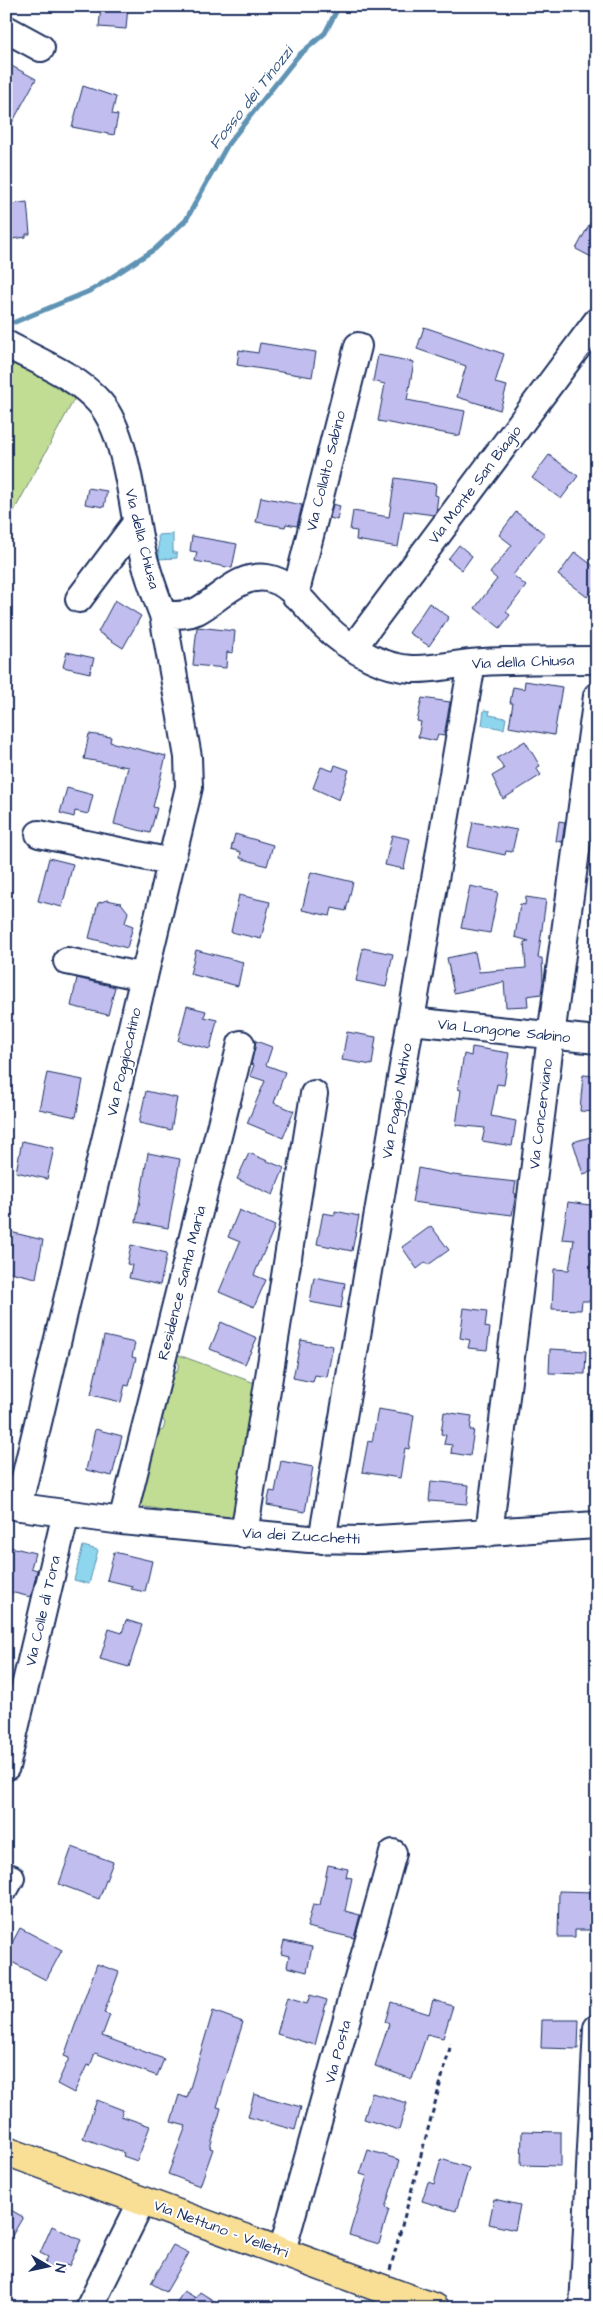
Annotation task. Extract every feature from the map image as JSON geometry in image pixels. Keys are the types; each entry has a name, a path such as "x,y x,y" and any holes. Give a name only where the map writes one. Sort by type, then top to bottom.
{"main road":[{"name":"Via Nettuno - Velletri","path":"6,2151 282,2251 386,2295 435,2308"}],"street":[{"path":"6,29 40,48"},
{"name":"Via Monte San Biagio","path":"353,648 597,321"},
{"name":"Via della Chiusa","path":"6,344 83,388 105,409 113,424 121,448 145,561 163,615 184,614 196,611 231,588 254,578 264,578 277,581 295,595 324,626 353,648 381,662 409,670 430,670 472,663 597,660"},
{"name":"Via Collalto Sabino","path":"295,595 358,346"},
{"path":"79,599 136,523"},
{"name":"Via Poggiocatino","path":"12,1506 144,976 190,778 163,615"},
{"name":"Via Poggio Nativo","path":"322,1540 472,663"},
{"name":"Via Concerviano","path":"489,1533 551,1036 597,696"},
{"path":"39,834 171,862"},
{"path":"67,961 144,976"},
{"name":"Via Longone Sabino","path":"411,1021 597,1040"},
{"name":"Residence Santa Maria","path":"122,1521 241,1044"},
{"path":"244,1534 314,1094"},
{"name":"Via dei Zucchetti","path":"12,1506 122,1521 322,1540 362,1540 597,1525"},
{"name":"Via Colle di Tora","path":"6,1767 66,1513"},
{"name":"Via Posta","path":"282,2251 393,1853"},
{"path":"583,2308 592,2254 597,2028"},
{"path":"89,2308 142,2201"}],"path":[{"path":"386,2295 451,2044"}],"green space":[{"path":"6,356 77,394 6,526"},
{"path":"176,1354 263,1386 240,1523 140,1506 158,1432 163,1430 165,1423 162,1418 173,1372 177,1372 179,1364 175,1357"}],"water":[{"path":"173,534 173,553 177,553 177,558 159,559 158,535"},
{"path":"484,710 490,711 489,715 506,718 504,729 482,725"},
{"path":"83,1546 98,1550 89,1584 74,1580"}],"building":[{"path":"101,6 128,6 126,29 99,27"},
{"path":"6,63 36,79 6,134"},
{"path":"83,86 116,97 112,114 118,115 114,135 72,127"},
{"path":"27,202 30,234 26,234 26,237 6,240 6,205"},
{"path":"597,210 597,260 576,249"},
{"path":"424,327 504,354 495,383 507,386 500,410 457,397 466,366 417,349"},
{"path":"260,343 316,352 312,377 237,365 239,350 258,353"},
{"path":"378,355 414,362 407,400 465,411 460,436 378,421 385,384 373,381"},
{"path":"549,455 578,476 561,499 532,478"},
{"path":"395,478 436,484 435,495 438,496 436,512 434,515 404,511 398,547 356,540 357,531 350,530 353,511 389,517"},
{"path":"88,488 107,491 104,507 85,504"},
{"path":"261,497 302,505 297,526 286,524 285,527 256,522"},
{"path":"333,504 340,506 337,520 330,518"},
{"path":"516,512 545,534 513,575 526,586 506,612 510,615 500,628 475,608 497,579 490,573 512,545 499,535"},
{"path":"192,536 237,544 232,568 195,561 197,552 190,551"},
{"path":"459,545 472,556 462,570 448,559"},
{"path":"575,552 597,569 597,584 587,597 558,575"},
{"path":"115,600 141,616 123,648 98,632"},
{"path":"429,603 449,617 429,646 409,633"},
{"path":"197,627 235,631 233,653 227,652 226,668 193,665"},
{"path":"67,652 94,658 90,673 63,667"},
{"path":"525,681 562,687 554,735 509,727 513,703 510,703 513,687 524,689"},
{"path":"422,698 450,702 444,736 438,735 436,741 418,737 421,722 417,721"},
{"path":"89,734 111,737 110,742 166,756 153,807 157,808 150,833 114,824 128,767 84,759"},
{"path":"525,741 540,766 536,768 541,775 503,799 492,776 504,769 497,758"},
{"path":"335,765 349,770 339,800 313,788 321,767 333,771"},
{"path":"67,788 93,795 88,814 75,811 74,817 60,813"},
{"path":"559,821 565,822 562,842 556,841"},
{"path":"473,822 517,830 512,852 506,851 505,855 468,847"},
{"path":"235,834 273,845 267,866 240,858 241,852 231,849"},
{"path":"392,835 410,839 404,869 385,865"},
{"path":"49,858 73,864 62,907 38,901"},
{"path":"311,872 353,882 346,911 332,908 330,916 302,910"},
{"path":"470,886 498,892 490,933 461,928"},
{"path":"239,895 270,902 261,939 231,932"},
{"path":"526,897 546,900 538,958 542,958 543,981 541,994 527,996 528,1006 506,1007 504,982 454,993 447,958 475,952 479,972 526,968 524,942 529,941 515,937 520,904 525,905"},
{"path":"107,900 121,903 128,912 125,923 133,926 127,948 89,938 98,903"},
{"path":"363,948 393,954 386,987 356,981"},
{"path":"196,950 243,962 238,986 190,974"},
{"path":"77,978 115,987 108,1015 71,1006"},
{"path":"187,1006 206,1011 204,1017 217,1020 210,1049 178,1041"},
{"path":"347,1032 376,1037 372,1065 342,1060"},
{"path":"256,1041 272,1047 266,1065 285,1072 274,1103 294,1111 283,1138 247,1123 265,1081 250,1076 254,1065 251,1064"},
{"path":"472,1047 509,1053 504,1085 497,1084 491,1116 516,1121 512,1146 482,1141 485,1128 456,1125 461,1090 458,1089 464,1054 471,1056"},
{"path":"47,1073 83,1080 76,1117 39,1109"},
{"path":"583,1075 597,1076 597,1112 580,1111"},
{"path":"146,1091 177,1098 171,1130 139,1123"},
{"path":"597,1135 597,1170 583,1174 573,1142"},
{"path":"22,1141 54,1148 47,1179 16,1172"},
{"path":"148,1153 180,1159 168,1228 136,1222"},
{"path":"249,1153 284,1168 273,1195 237,1179"},
{"path":"418,1168 453,1175 516,1182 512,1215 412,1202"},
{"path":"568,1202 597,1206 597,1228 590,1271 593,1272 591,1301 582,1301 581,1310 552,1309 554,1269 569,1270 574,1240 562,1239"},
{"path":"239,1210 275,1226 254,1275 266,1280 254,1307 219,1292 240,1242 228,1237"},
{"path":"335,1211 359,1216 352,1251 317,1244 323,1213 335,1215"},
{"path":"431,1226 449,1250 428,1265 426,1262 417,1269 402,1247"},
{"path":"6,1231 43,1240 36,1278 6,1271"},
{"path":"131,1245 167,1253 160,1285 129,1278 132,1265 127,1264"},
{"path":"314,1277 345,1283 341,1308 310,1302"},
{"path":"464,1308 487,1311 485,1327 490,1328 487,1350 468,1348 470,1340 460,1338"},
{"path":"221,1322 257,1338 245,1364 210,1349"},
{"path":"104,1336 135,1343 132,1357 136,1358 129,1386 125,1385 121,1402 91,1395"},
{"path":"301,1340 333,1346 327,1377 315,1375 313,1382 293,1378"},
{"path":"550,1349 586,1351 585,1374 549,1373"},
{"path":"378,1409 414,1415 409,1449 405,1448 400,1478 362,1472 368,1441 372,1442"},
{"path":"444,1412 472,1416 470,1430 474,1430 470,1456 451,1453 452,1445 444,1444 446,1435 441,1434"},
{"path":"95,1429 122,1436 112,1476 86,1470"},
{"path":"281,1461 313,1467 305,1512 267,1505 270,1491 275,1492"},
{"path":"431,1481 469,1485 467,1504 429,1501"},
{"path":"6,1546 35,1553 31,1568 37,1570 31,1597 6,1591"},
{"path":"114,1552 152,1561 145,1592 131,1589 132,1586 107,1580"},
{"path":"126,1620 142,1625 129,1667 100,1659 109,1629 122,1633"},
{"path":"72,1847 113,1862 99,1899 59,1884"},
{"path":"328,1865 348,1869 346,1877 352,1878 345,1911 360,1915 354,1938 307,1927 313,1904 320,1905"},
{"path":"559,1891 594,1892 593,1930 575,1930 575,1937 558,1937"},
{"path":"20,1928 62,1950 46,1980 6,1959 6,1954"},
{"path":"284,1941 312,1947 307,1972 287,1967 289,1956 281,1954"},
{"path":"97,1964 119,1972 104,2013 110,2015 102,2036 164,2059 157,2076 95,2053 90,2066 87,2065 74,2093 57,2084 69,2058 64,2056"},
{"path":"310,1995 327,2000 315,2045 277,2034 287,1998 307,2004"},
{"path":"433,2000 453,2006 443,2038 427,2034 412,2079 375,2066 389,2024 385,2022 391,2002 429,2014"},
{"path":"213,2011 243,2022 217,2107 221,2108 210,2148 213,2149 200,2186 168,2174 186,2126 171,2122 179,2095 187,2098"},
{"path":"542,2020 579,2020 578,2049 541,2048"},
{"path":"372,2093 407,2103 399,2130 364,2119"},
{"path":"254,2094 301,2107 295,2130 248,2117"},
{"path":"97,2100 123,2110 121,2116 150,2126 137,2161 123,2156 124,2153 83,2138"},
{"path":"522,2131 561,2132 561,2166 521,2165"},
{"path":"368,2150 400,2160 385,2208 389,2209 379,2244 349,2235 367,2176 360,2174"},
{"path":"441,2159 469,2168 456,2211 422,2201 428,2182 434,2184"},
{"path":"494,2199 520,2205 515,2230 489,2224"},
{"path":"11,2210 23,2217 6,2246 6,2219"},
{"path":"52,2226 81,2240 69,2266 65,2265 61,2274 44,2266 48,2257 40,2253"},
{"path":"173,2245 189,2253 166,2292 151,2283"},
{"path":"184,2291 196,2298 200,2292 225,2308 173,2308"}],"waterway":[{"name":"Fosso dei Tinozzi","path":"15,322 92,290 155,249 186,220 228,144 298,56 325,33 339,6"}]}
